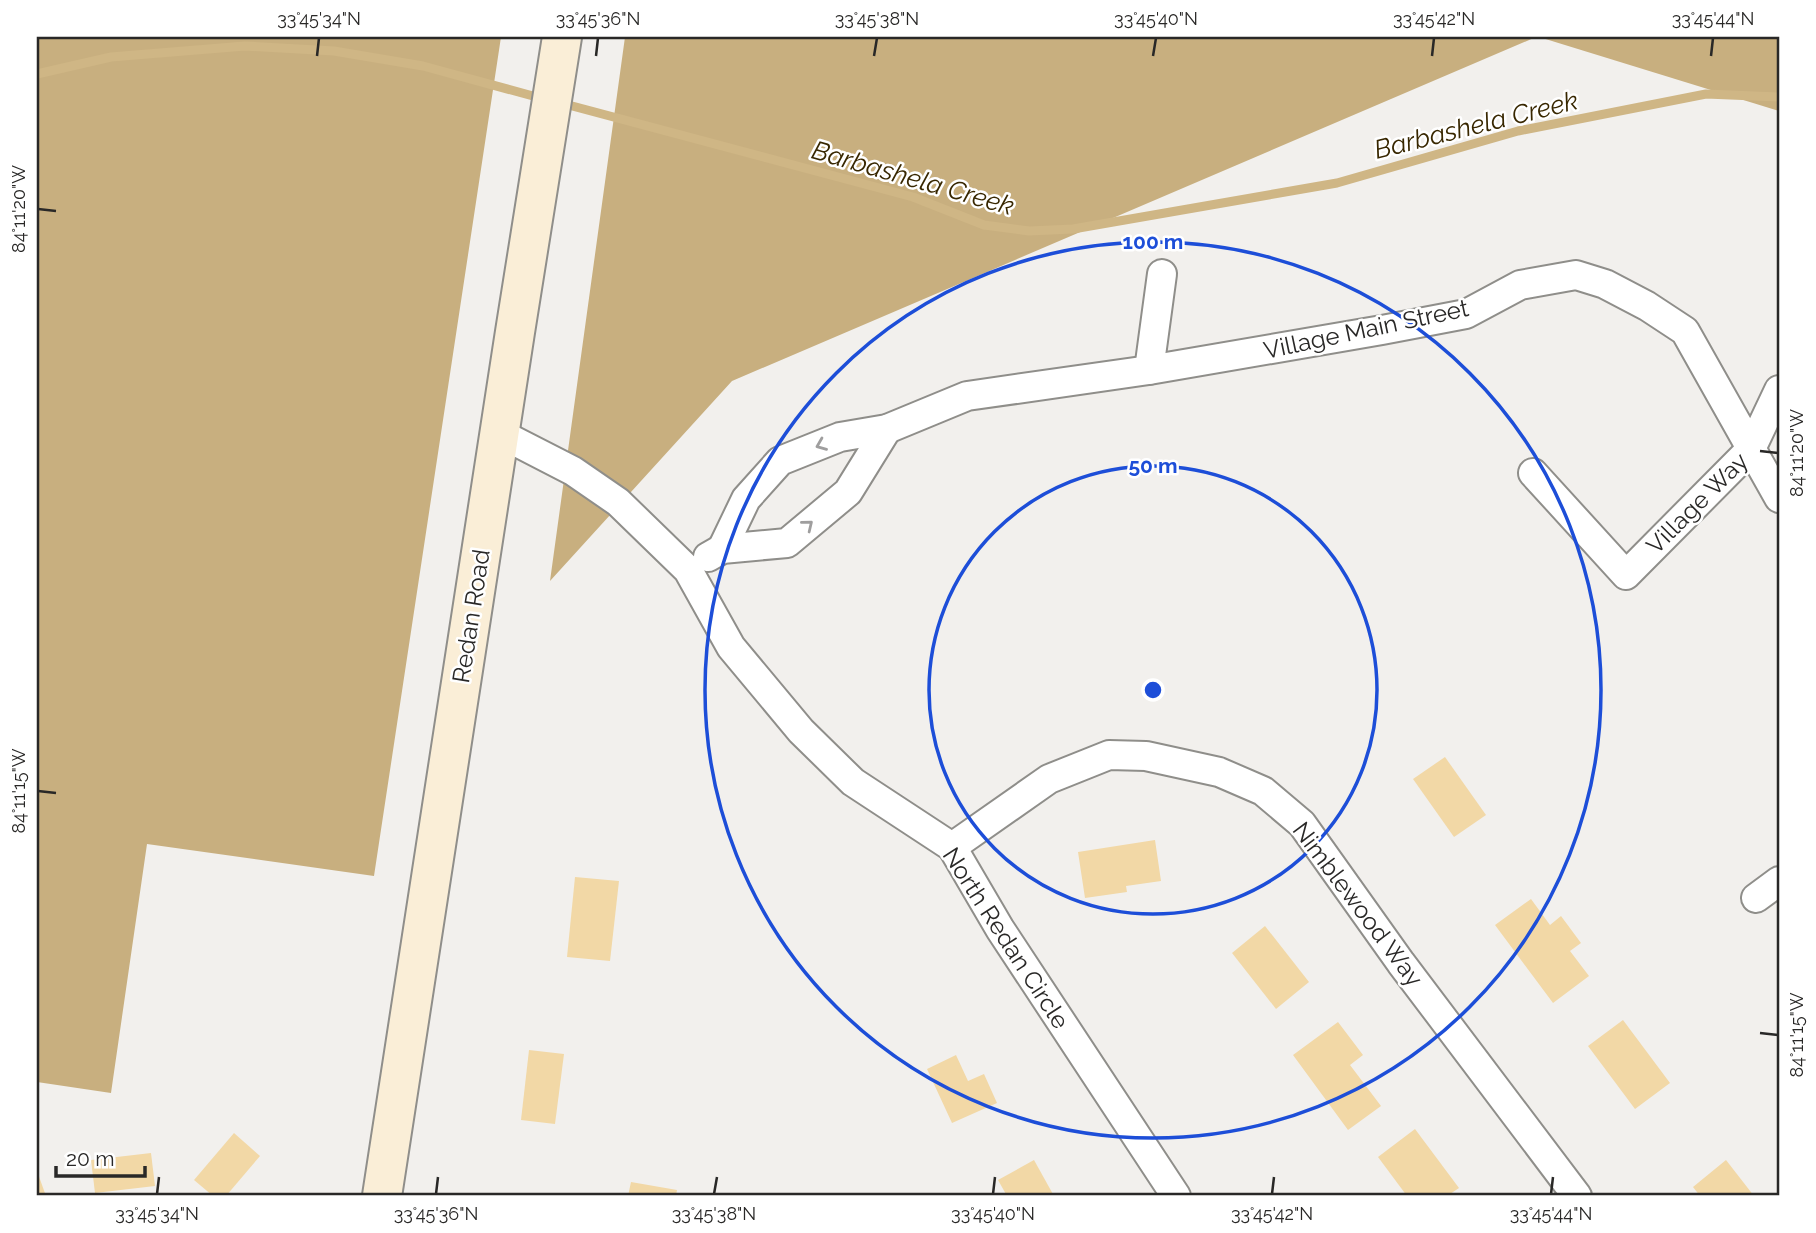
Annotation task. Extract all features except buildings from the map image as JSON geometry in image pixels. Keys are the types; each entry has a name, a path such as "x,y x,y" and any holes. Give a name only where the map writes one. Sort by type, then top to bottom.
{"main road":[{"name":"Redan Road","path":"382,1196 562,37"}],"street":[{"path":"1149,370 1163,274"},
{"name":"Village Main Street","path":"722,549 746,499 780,461 839,437 887,429 967,396 1149,370 1465,313 1520,285 1576,275 1615,289 1685,331 1779,498"},
{"name":"Village Way","path":"1533,473 1626,575 1751,449 1779,390"},
{"path":"688,570 722,549 787,542 848,492 887,429"},
{"name":"North Redan Circle","path":"499,433 573,471 618,502 688,570 731,647 801,730 853,782 952,846 1000,929 1176,1196"},
{"name":"Nimblewood Way","path":"952,846 1049,779 1109,755 1146,756 1219,772 1263,791 1302,824 1401,963 1577,1196"},
{"path":"1756,898 1779,881"}],"shaded area":[{"path":"37,37 501,37 374,876 147,844 111,1093 37,1082"},
{"path":"625,37 1536,37 732,381 550,581"},
{"path":"1539,37 1779,37 1779,111"}],"waterway":[{"name":"Barbashela Creek","path":"37,74 111,57 245,46 334,51 423,66 544,99"},
{"name":"Barbashela Creek","path":"561,103 913,197 984,225 1029,231 1073,229 1337,183 1518,131 1706,94 1779,97"}]}
